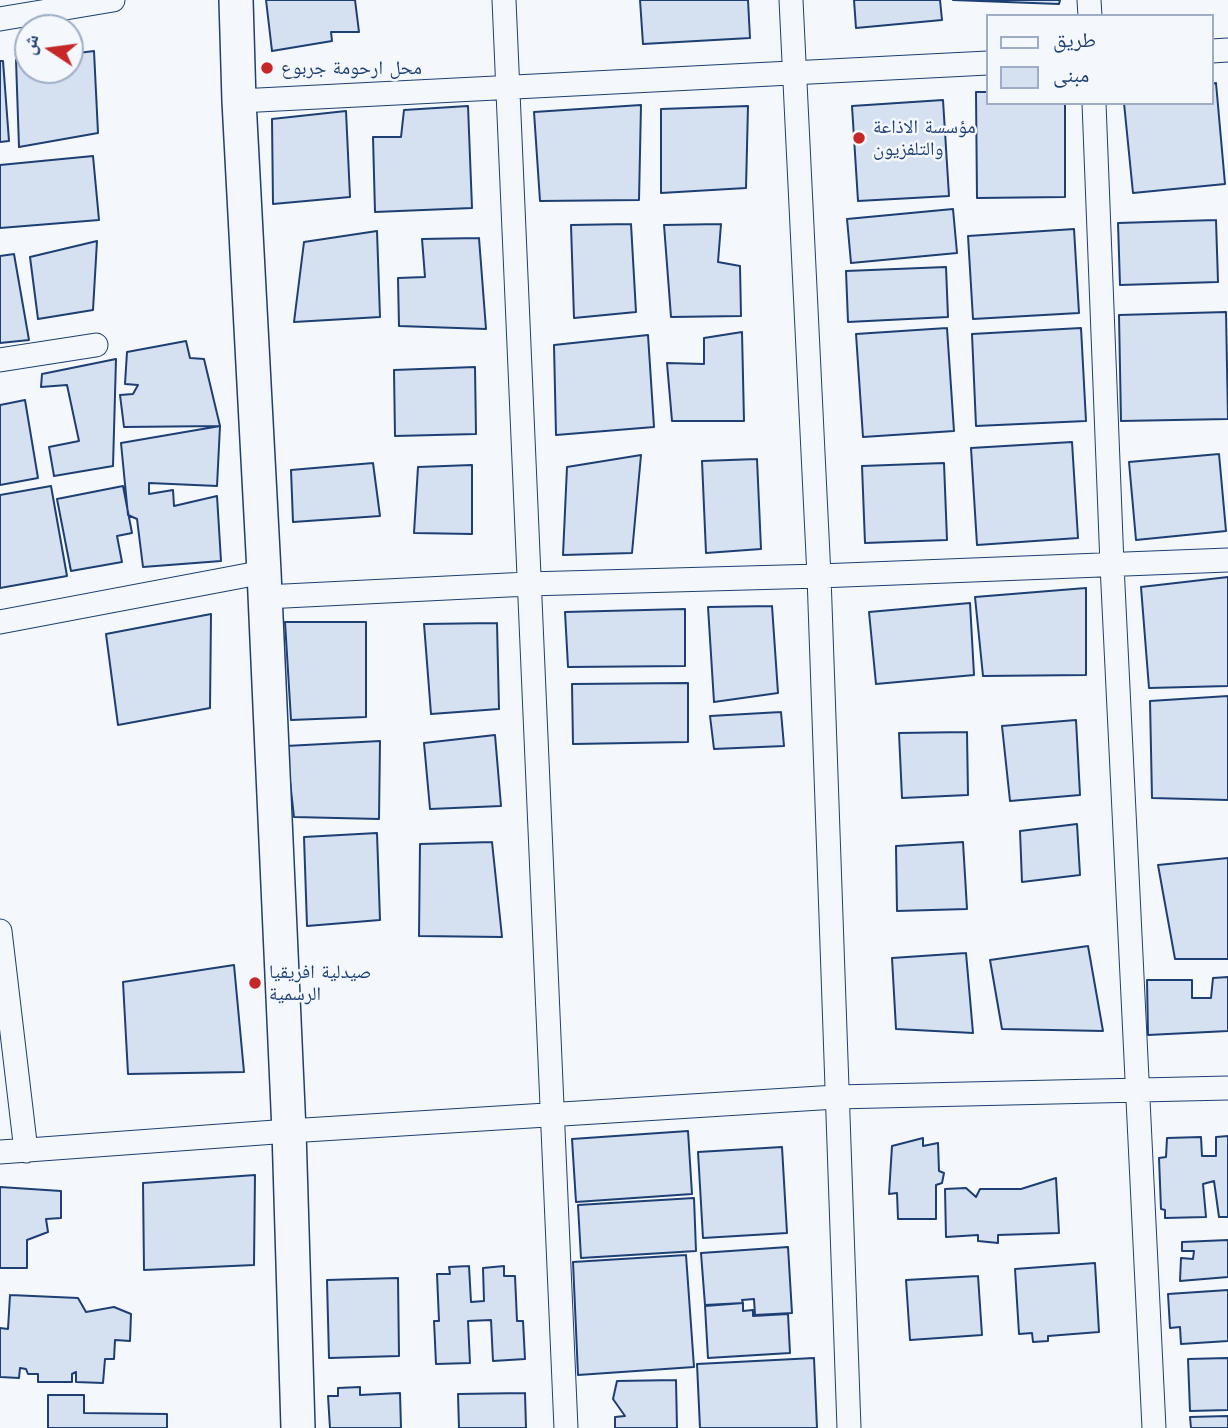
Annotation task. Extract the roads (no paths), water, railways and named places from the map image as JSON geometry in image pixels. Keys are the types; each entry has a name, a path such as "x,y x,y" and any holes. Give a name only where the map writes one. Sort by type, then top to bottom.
{"main road":[{"path":"236,0 289,1130 298,1428"}],"street":[{"path":"0,19 113,0"},
{"path":"504,0 566,1428"},
{"path":"790,0 818,576 849,1428"},
{"path":"239,101 986,63"},
{"path":"1094,105 1112,565 1154,1428"},
{"path":"0,360 96,345"},
{"path":"0,622 265,585 528,584 818,576 1228,559"},
{"path":"0,931 26,1151"},
{"path":"0,1152 289,1130 836,1097 1228,1088"}],"place":[{"name":"محل ارحومة جربوع","path":"267,68"},
{"name":"مؤسسة الاذاعة والتلفزيون","path":"859,138"},
{"name":"صيدلية افريقيا الرسمية","path":"255,983"}]}
